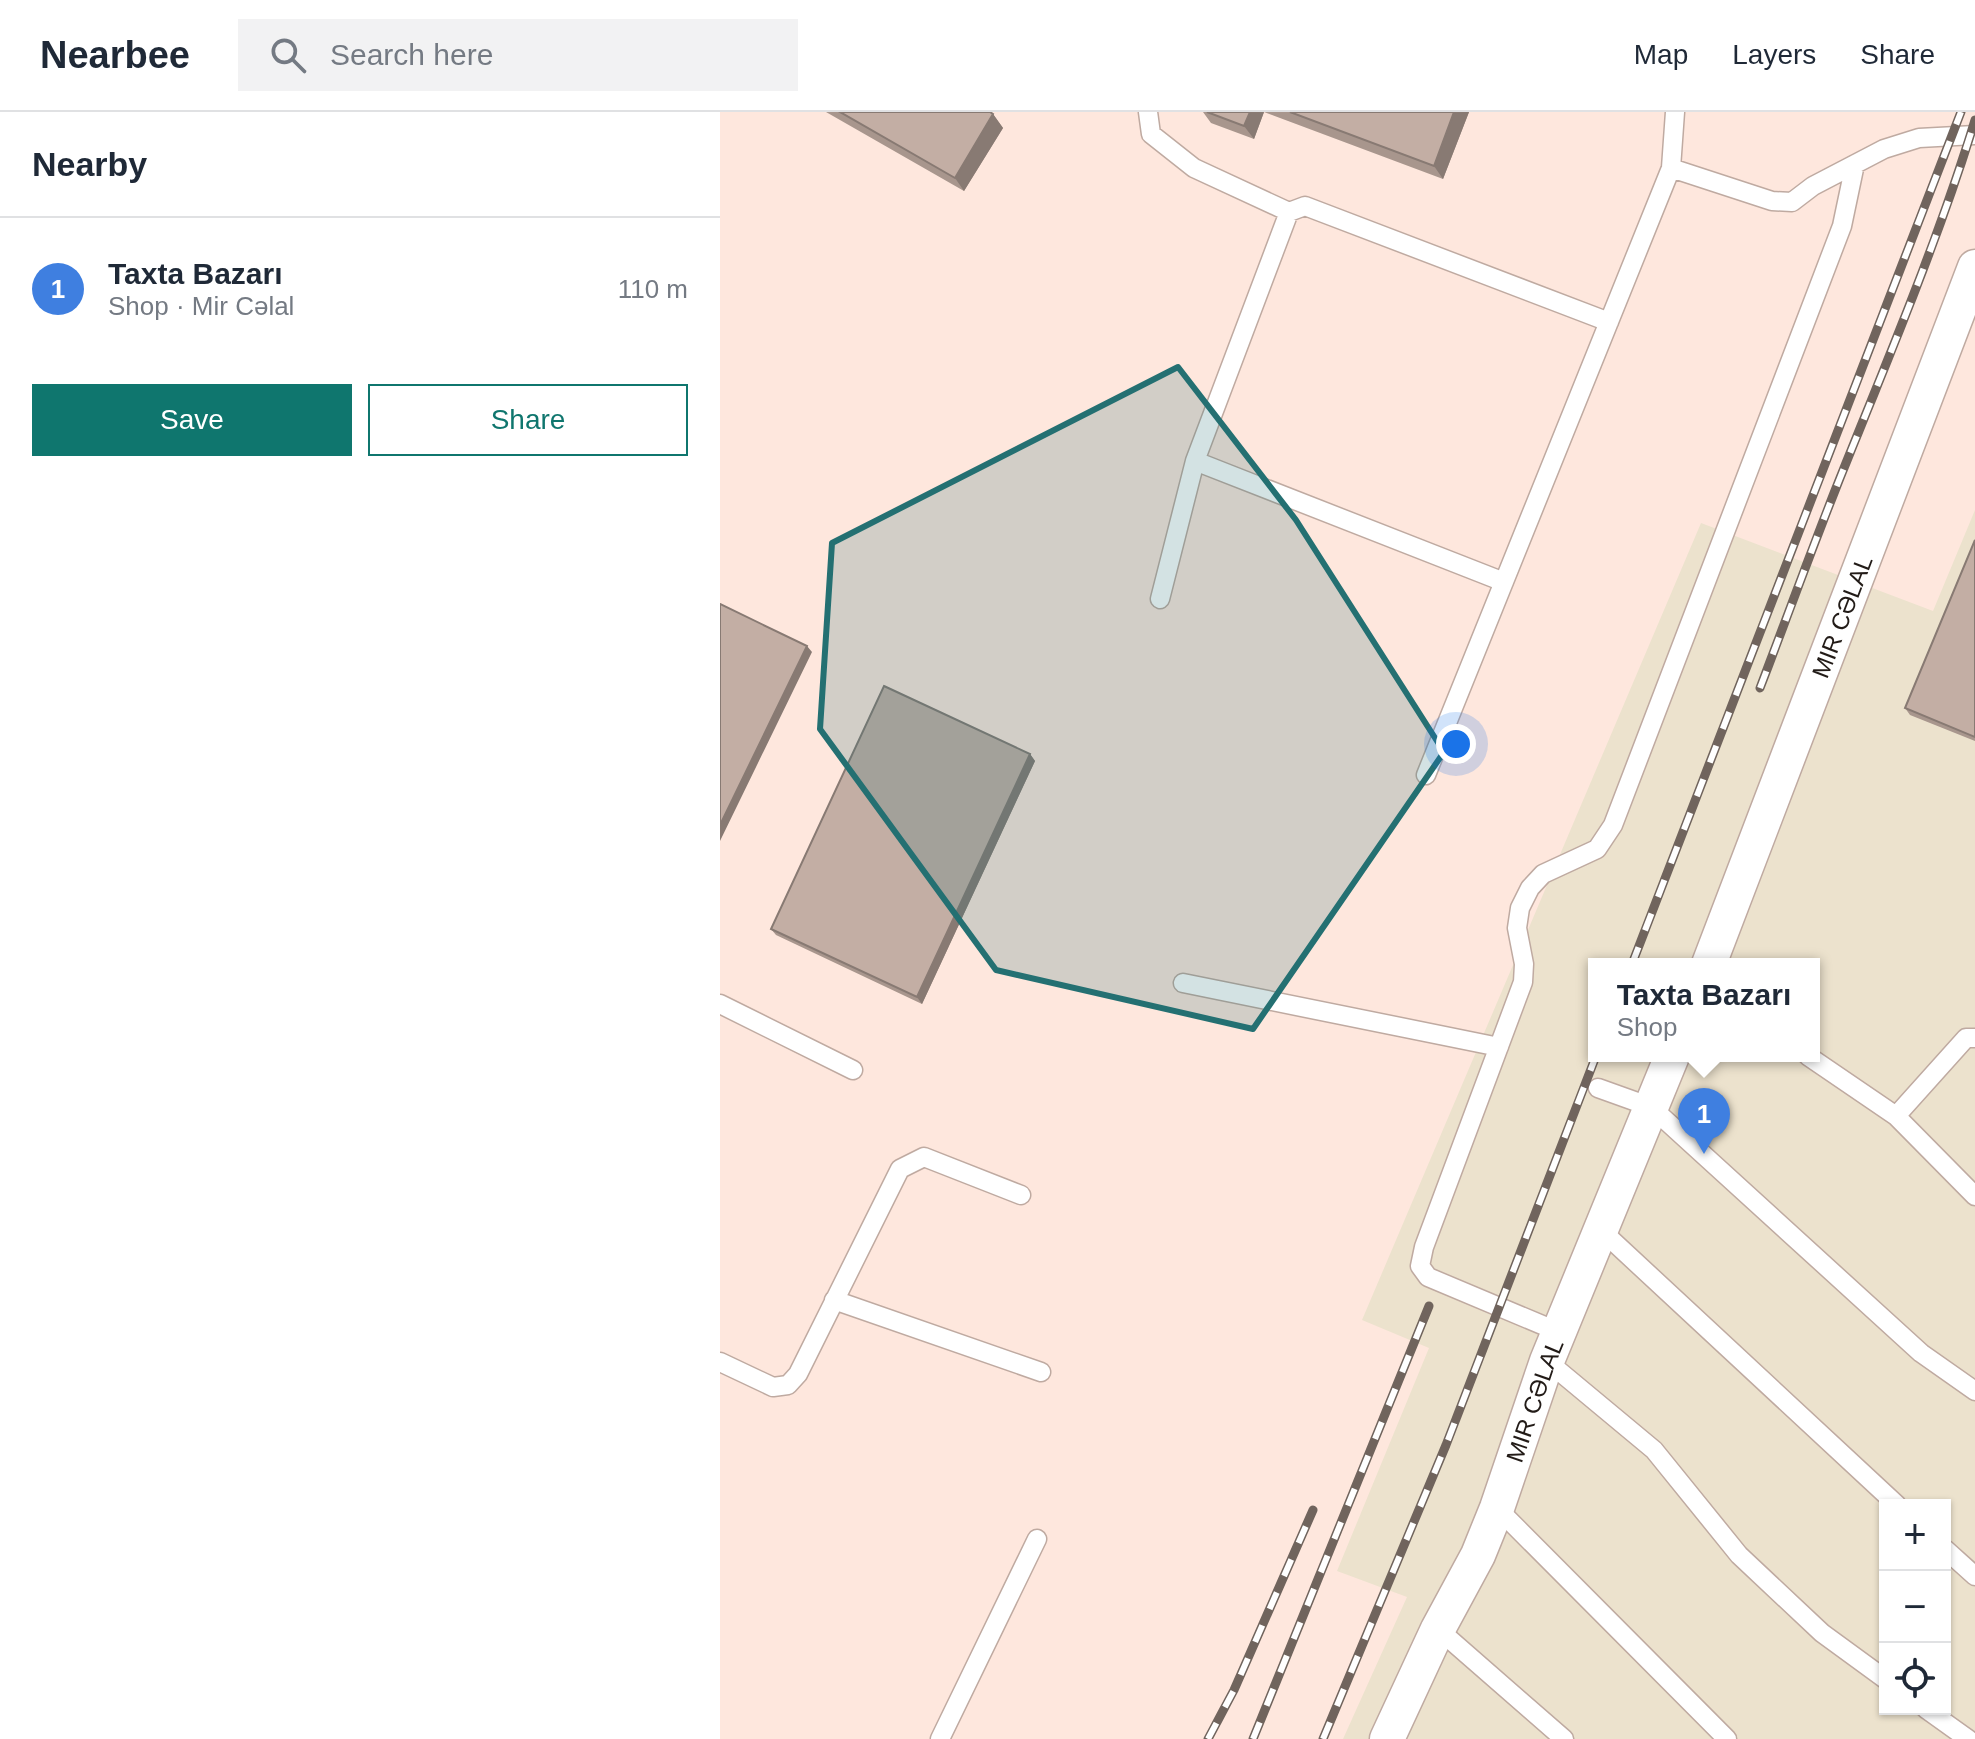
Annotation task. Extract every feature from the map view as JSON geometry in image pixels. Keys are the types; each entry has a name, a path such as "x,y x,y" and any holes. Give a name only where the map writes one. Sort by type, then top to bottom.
{"street":[{"name":"MIR CƏLAL","path":"1711,958 1975,267"},
{"name":"MIR CƏLAL","path":"1387,1739 1438,1629 1478,1555 1553,1347 1670,1062"}],"lane":[{"path":"1148,112 1151,134 1194,168 1289,212 1305,206 1609,322"},
{"path":"1426,775 1671,168 1675,112"},
{"path":"1671,168 1772,201 1792,202 1813,186 1884,149 1919,138 1975,135"},
{"path":"1855,164 1842,226 1613,825 1597,849 1543,874 1530,888 1520,908 1517,928 1524,964 1523,982 1424,1247 1420,1266 1428,1277 1553,1347 1654,1450 1739,1555 1822,1633 1879,1675"},
{"path":"1160,599 1195,461 1289,212"},
{"path":"1195,461 1504,582"},
{"path":"1183,983 1499,1047"},
{"path":"720,1004 853,1070"},
{"path":"1896,1116 1966,1038 1975,1038"},
{"path":"1817,1062 1896,1116 1975,1196"},
{"path":"1598,1088 1651,1107 1921,1353 1975,1391"},
{"path":"720,1362 773,1387 788,1385 798,1374 900,1169 924,1157 1021,1195"},
{"path":"1602,1231 1891,1499"},
{"path":"834,1300 1041,1372"},
{"path":"1497,1508 1727,1739"},
{"path":"940,1739 1037,1539"},
{"path":"1951,1554 1975,1576"},
{"path":"1438,1629 1564,1739"},
{"path":"1934,1715 1968,1739"}],"highlighted area":[{"path":"1178,367 1296,520 1444,752 1253,1029 996,970 820,729 832,543"}],"shaded area":[{"path":"1975,510 1975,1739 1343,1739 1407,1597 1337,1571 1429,1348 1362,1320 1701,523 1933,611"}],"building":[{"path":"840,112 990,112 993,114 955,178"},
{"path":"1207,112 1250,112 1244,126"},
{"path":"1290,112 1454,112 1434,166"},
{"path":"1975,540 1975,737 1905,708"},
{"path":"720,604 807,646 720,825"},
{"path":"884,686 1030,754 917,997 771,929"}],"railway":[{"path":"1634,958 1961,112"},
{"path":"1760,688 1928,258 1975,120"},
{"path":"1323,1739 1446,1445 1594,1062"},
{"path":"1253,1739 1429,1306"},
{"path":"1208,1739 1234,1690 1313,1510"}],"place":[{"name":"Taxta Bazarı","path":"1704,1154"}]}
